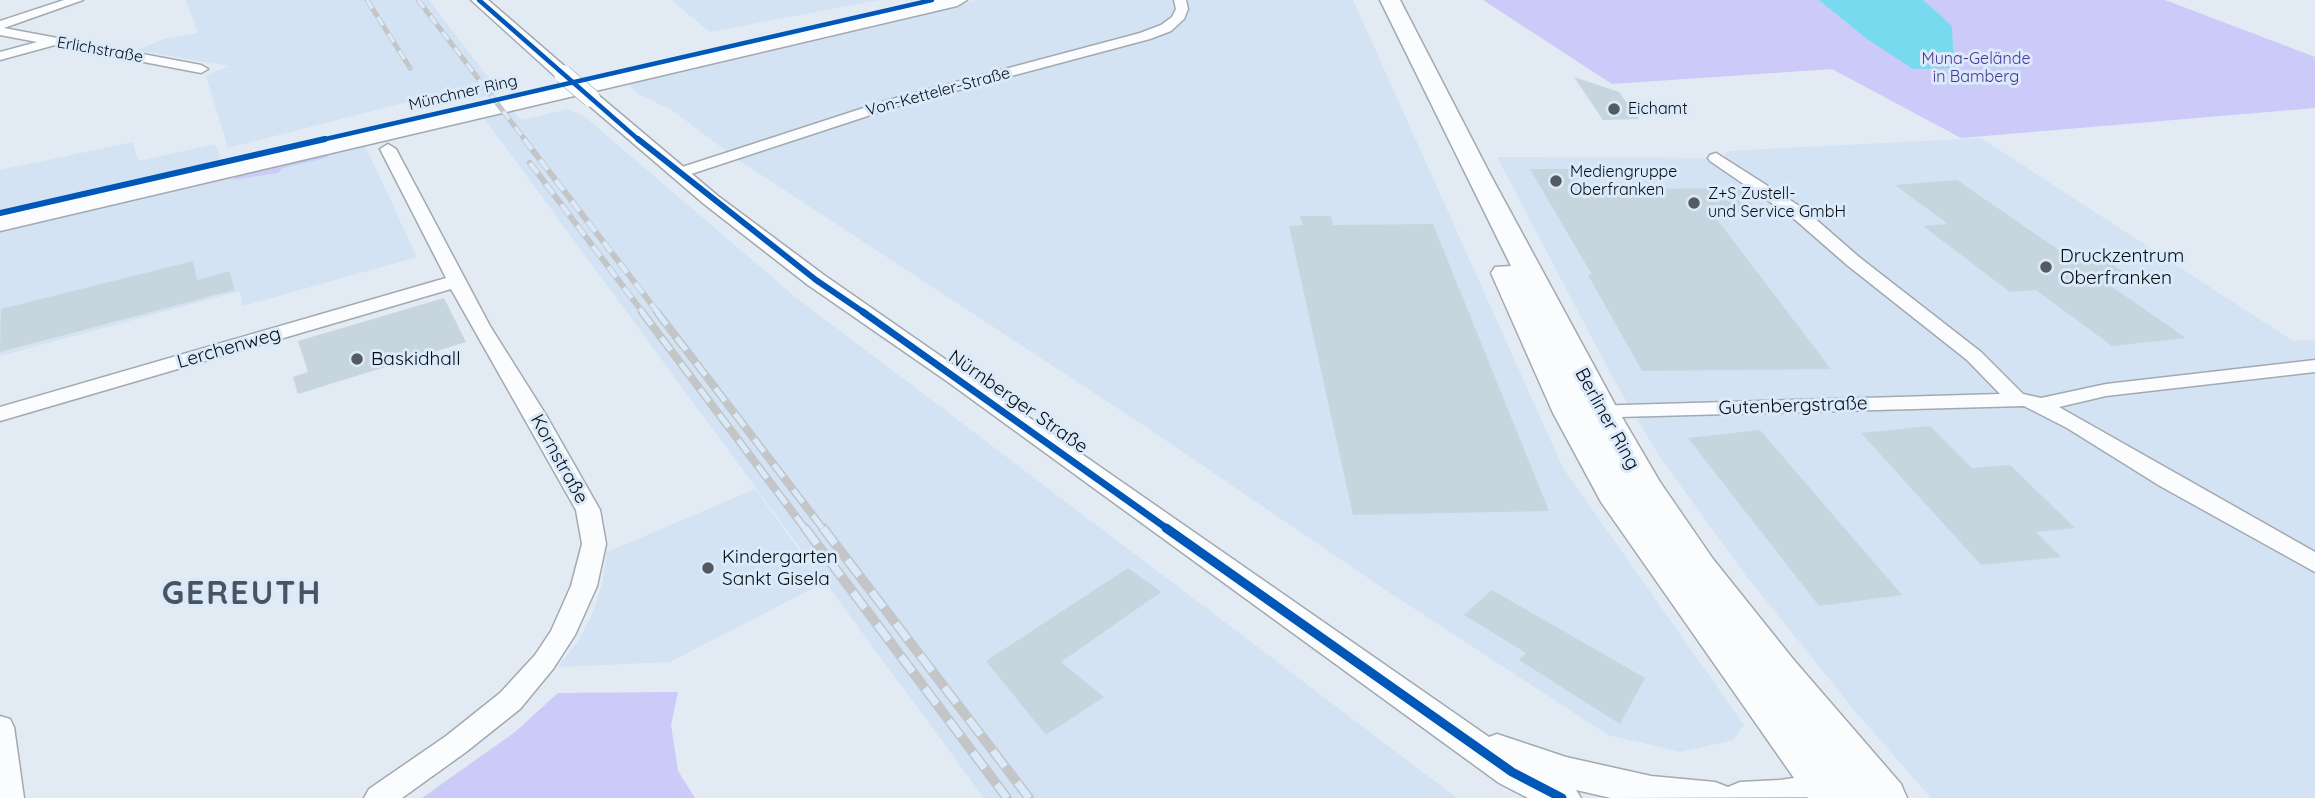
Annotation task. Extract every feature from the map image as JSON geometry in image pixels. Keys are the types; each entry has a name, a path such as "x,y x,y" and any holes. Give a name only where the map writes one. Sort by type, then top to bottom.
{"main road":[{"name":"Münchner Ring","path":"0,213 932,0"},
{"name":"Münchner Ring","path":"0,223 957,0"},
{"name":"Berliner Ring","path":"1373,0 1586,413 1645,487 1699,569 1778,671 1853,791"},
{"name":"Berliner Ring","path":"1390,0 1478,176 1586,413"}],"street":[{"path":"0,25 77,0"},
{"name":"Nürnberger Straße","path":"479,0 679,173 816,281 957,377 1192,547 1472,741 1512,772 1562,798"},
{"name":"Von-Ketteler-Straße","path":"679,173 890,104 1145,36 1166,28 1178,19 1182,9 1180,0"},
{"name":"Erlichstraße","path":"0,31 201,69"},
{"path":"0,56 54,41"},
{"name":"Kornstraße","path":"379,798 456,744 510,701 544,662 562,635 584,586 594,544 588,510 535,415 480,326 387,149"},
{"path":"1716,158 1782,201 1974,356 2016,399"},
{"name":"Lerchenweg","path":"0,414 457,281"},
{"name":"Gutenbergstraße","path":"2040,405 2106,390 2315,366"},
{"name":"Gutenbergstraße","path":"1586,413 2016,399 2040,405 2076,423 2168,481 2315,563"},
{"path":"0,727 9,798"},
{"name":"Nürnberger Straße","path":"1472,741 1566,772 1651,792 1715,798"},
{"path":"1740,798 1853,791"}],"shaded area":[{"path":"186,0 429,0 500,93 471,100 462,88 228,148 206,76 228,66 136,50 165,39 198,33"},
{"path":"671,0 879,0 710,32"},
{"path":"978,0 1353,0 1563,468 1744,725 1733,740 1681,752 1608,735 737,159 673,111 635,92 629,84"},
{"path":"1819,0 1923,0 1952,26 1954,68 1913,69 1867,39"},
{"path":"510,107 521,120 568,109 584,116 798,299 1457,798 984,798 481,114"},
{"path":"361,137 417,257 243,306 240,291 0,356 0,170 133,142 138,161 215,144 224,168"},
{"path":"1981,138 2293,341 2315,339 2315,798 1931,798 1854,710 1747,577 1659,456 1614,380 1497,157 1723,158 1728,151"},
{"name":"Kindergarten Sankt Gisela","path":"755,489 823,583 670,662 558,667 579,640 593,612 602,584 607,552"}],"green space":[{"name":"Muna-Gelände in Bamberg","path":"1483,0 2165,0 2315,57 2315,108 1961,138 1832,69 1612,84"},
{"path":"332,153 325,158 283,168 278,173 232,180 241,173"},
{"path":"678,692 671,725 678,771 695,798 422,798 515,732 558,693"}],"building":[{"name":"Eichamt","path":"1574,77 1619,92 1639,119 1603,120"},
{"path":"1530,169 1569,169 1584,194 1630,193 1627,189 1739,188 1759,212 1712,213 1831,369 1642,371 1588,275 1592,275"},
{"name":"Druckzentrum Oberfranken","path":"1957,180 2066,255 2094,252 2134,279 2105,282 2186,338 2112,346 2036,290 2010,292 1923,226 1948,224 1895,185"},
{"path":"1300,216 1331,216 1333,225 1433,224 1549,511 1353,515 1289,226 1303,225"},
{"path":"193,261 197,280 230,271 234,290 0,352 1,309"},
{"name":"Baskidhall","path":"444,298 466,342 298,394 293,377 308,372 298,341"},
{"path":"1930,426 1972,468 2010,465 2075,528 2036,532 2061,557 1981,565 1861,433"},
{"path":"1760,430 1902,595 1819,606 1688,438"},
{"path":"1128,568 1161,592 1061,662 1104,697 1046,735 986,661"},
{"path":"1492,590 1645,678 1620,724 1519,660 1526,653 1464,615"}],"railway":[{"path":"367,0 410,68"},
{"path":"418,0 526,141"},
{"path":"524,139 659,314"},
{"path":"530,163 644,314"},
{"path":"642,312 806,530"},
{"path":"657,312 824,530"},
{"path":"805,528 1007,798"},
{"path":"823,528 1029,798"}],"cycle path":[{"path":"479,0 653,152 816,280 957,377 1192,547 1512,772 1562,798"},
{"path":"0,213 932,0"}],"place":[{"name":"Eichamt","path":"1614,109"},
{"name":"Mediengruppe Oberfranken","path":"1556,181"},
{"name":"Z+S Zustell- und Service GmbH","path":"1694,203"},
{"name":"Druckzentrum Oberfranken","path":"2046,267"},
{"name":"Baskidhall","path":"357,359"},
{"name":"Kindergarten Sankt Gisela","path":"708,568"}],"district":[{"name":"GEREUTH","path":"242,594"}]}
